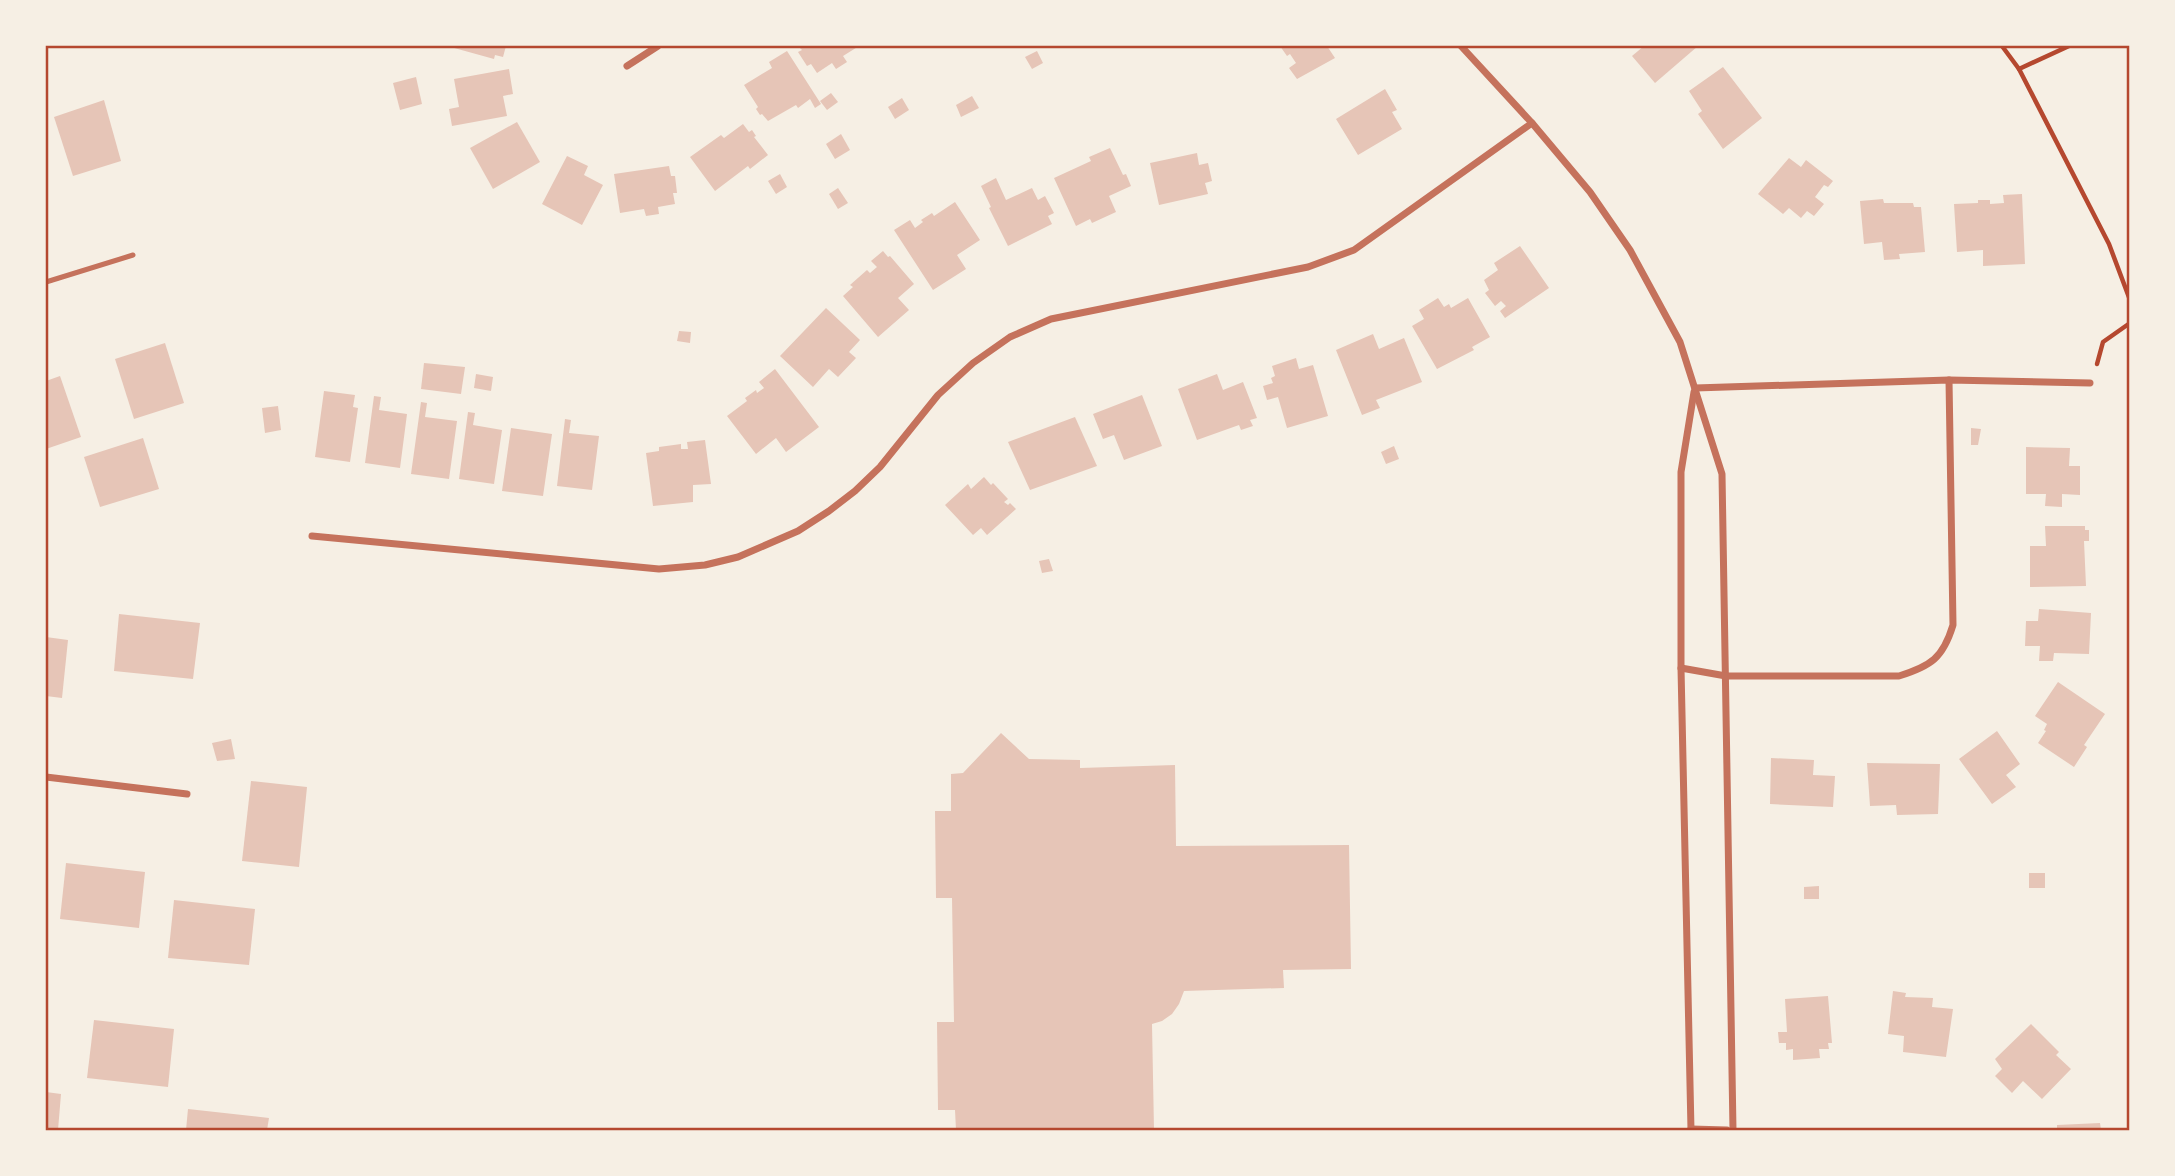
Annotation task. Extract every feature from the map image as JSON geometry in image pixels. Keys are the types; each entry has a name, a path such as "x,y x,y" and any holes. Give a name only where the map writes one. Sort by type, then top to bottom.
{"street":[{"path":"627,66 658,46"},
{"path":"1461,46 1532,123 1590,192 1630,250 1680,342 1722,474 1733,1130"},
{"path":"312,537 659,569 705,565 738,557 798,531 855,491 880,467 938,395 973,363 1010,337 1051,319 1308,267 1354,250 1532,123"},
{"path":"1695,388 1949,380 2090,383"},
{"path":"1681,668 1726,676 1899,676 1923,668 1939,656 1953,625 1949,380"},
{"path":"1695,388 1681,472 1681,668 1690,1130 1727,1130"},
{"path":"46,778 187,794"}],"lane":[{"path":"46,282 133,255"}],"path":[{"path":"2002,46 2019,69 2109,244 2130,300"},
{"path":"2019,69 2069,46"},
{"path":"2090,383 2104,342 2130,323"}],"building":[{"path":"447,46 506,46 503,57 495,55 494,59"},
{"path":"798,46 859,46 843,56 847,62 836,69 832,63 817,73 811,64 807,66 798,52 802,50"},
{"path":"1280,46 1327,46 1335,58 1297,79 1289,68 1296,63"},
{"path":"1644,46 1698,46 1655,83 1632,56"},
{"path":"787,51 821,104 815,108 810,99 798,108 796,105 768,121 756,109 758,107 744,85 772,68 769,62"},
{"path":"1037,51 1043,63 1032,69 1025,57"},
{"path":"1723,67 1762,118 1723,149 1698,114 1702,111 1689,91"},
{"path":"509,69 513,94 503,96 507,116 452,126 449,109 459,107 454,79"},
{"path":"416,77 422,104 400,110 393,83"},
{"path":"1385,89 1397,110 1392,112 1402,129 1358,155 1336,119"},
{"path":"831,93 838,102 827,110 820,101"},
{"path":"972,96 979,108 961,117 956,105"},
{"path":"902,98 909,110 895,119 888,107"},
{"path":"104,100 121,161 73,176 54,117"},
{"path":"517,122 540,162 493,189 470,148"},
{"path":"743,124 749,132 752,130 768,155 750,169 748,166 715,191 690,157 721,135 724,138"},
{"path":"841,134 850,150 835,159 826,144"},
{"path":"1110,148 1131,186 1109,196 1116,212 1092,223 1090,219 1076,226 1054,178 1091,161 1089,157"},
{"path":"1197,153 1199,165 1208,163 1212,181 1205,183 1208,194 1159,205 1150,163"},
{"path":"567,156 588,166 584,175 603,185 582,225 542,204"},
{"path":"1789,158 1801,167 1806,160 1833,181 1828,187 1824,185 1815,197 1824,204 1814,216 1807,211 1801,218 1789,208 1783,214 1758,194"},
{"path":"669,166 671,176 675,176 675,204 658,207 659,214 646,216 644,209 620,213 614,174"},
{"path":"780,174 787,187 776,194 768,181"},
{"path":"996,178 1006,200 1032,188 1038,200 1045,196 1054,213 1048,216 1052,224 1008,246 981,186"},
{"path":"838,188 848,203 838,209 829,194"},
{"path":"2022,194 2025,264 1983,266 1983,250 1957,252 1954,204 1978,203 1978,200 1990,200 1990,204 2004,203 2003,195"},
{"path":"1883,199 1884,203 1913,203 1914,207 1921,207 1925,252 1899,254 1900,259 1884,260 1882,242 1864,244 1860,201"},
{"path":"955,202 980,240 957,255 966,269 933,290 894,230 910,220 915,228 923,222 921,220 932,213 934,216"},
{"path":"1520,246 1549,288 1505,318 1500,311 1506,306 1501,301 1495,306 1485,293 1489,290 1484,280 1498,270 1494,263"},
{"path":"883,251 914,284 898,298 909,310 878,337 843,296 853,287 850,285 867,270 870,273 877,267 871,261"},
{"path":"1438,298 1444,307 1449,304 1451,308 1468,298 1490,337 1472,347 1474,350 1437,369 1412,326 1424,319 1419,310"},
{"path":"826,308 860,340 849,352 856,358 838,377 829,369 813,387 780,356"},
{"path":"679,331 691,332 690,343 677,341"},
{"path":"1373,334 1379,349 1404,338 1422,382 1376,400 1380,408 1362,415 1336,350"},
{"path":"165,343 184,403 134,419 115,359"},
{"path":"1296,358 1299,369 1313,365 1328,416 1287,428 1278,397 1267,400 1263,386 1273,383 1271,378 1275,376 1272,366"},
{"path":"424,363 465,367 461,394 421,389"},
{"path":"775,369 819,427 786,452 776,438 756,454 727,416 747,401 745,398 764,388 759,382"},
{"path":"476,374 493,377 491,391 474,388"},
{"path":"1217,374 1223,390 1243,382 1257,418 1250,420 1253,426 1241,430 1239,425 1197,440 1178,389"},
{"path":"60,376 81,437 46,449 46,381"},
{"path":"324,391 355,395 353,407 358,408 350,462 315,457"},
{"path":"1142,395 1162,446 1124,460 1114,435 1103,439 1093,414"},
{"path":"374,396 381,397 379,410 407,414 400,468 365,463"},
{"path":"421,402 427,403 425,417 457,421 449,479 411,474"},
{"path":"278,406 281,430 265,433 262,408"},
{"path":"468,412 475,413 473,425 502,430 494,484 459,479"},
{"path":"1075,417 1097,466 1030,490 1008,442"},
{"path":"565,419 571,420 569,433 599,436 592,490 557,486"},
{"path":"511,428 552,434 543,496 502,491"},
{"path":"1971,428 1981,429 1978,445 1971,445"},
{"path":"143,438 159,489 100,507 84,457"},
{"path":"705,440 711,484 693,485 693,502 653,506 646,453 659,451 659,447 681,444 681,449 688,449 687,442"},
{"path":"1394,446 1399,459 1386,464 1381,452"},
{"path":"2026,447 2070,448 2069,466 2080,466 2080,495 2062,494 2062,507 2045,506 2046,494 2026,494"},
{"path":"984,477 1008,499 1004,502 1008,505 1010,503 1016,509 987,535 981,528 973,535 945,505 968,484 971,489"},
{"path":"2045,526 2085,526 2085,530 2089,530 2089,541 2084,541 2086,586 2030,587 2030,546 2046,546"},
{"path":"1049,559 1053,571 1042,573 1039,561"},
{"path":"2039,609 2091,613 2089,654 2054,653 2053,661 2039,661 2040,646 2025,646 2026,621 2038,621"},
{"path":"119,614 200,623 193,679 114,671"},
{"path":"46,637 68,640 62,698 46,696"},
{"path":"2058,682 2105,714 2084,745 2087,747 2074,767 2038,743 2047,724 2035,716"},
{"path":"1997,731 2020,764 2006,775 2016,787 1992,804 1959,759"},
{"path":"1001,733 1029,759 1080,760 1080,768 1175,765 1176,846 1349,845 1351,969 1283,970 1284,988 1184,991 1172,1014 1152,1024 1154,1130 956,1130 955,1110 938,1110 937,1022 954,1022 952,898 936,898 935,811 951,811 951,774 963,773"},
{"path":"231,739 235,759 217,761 212,743"},
{"path":"1771,758 1814,760 1813,775 1835,776 1833,807 1770,804"},
{"path":"1867,763 1940,764 1938,814 1897,815 1896,805 1870,806"},
{"path":"251,781 307,787 299,867 242,861"},
{"path":"66,863 145,872 139,928 60,919"},
{"path":"2029,873 2045,873 2045,888 2029,888"},
{"path":"1819,886 1819,899 1804,899 1804,887"},
{"path":"174,900 255,909 249,965 168,958"},
{"path":"1893,991 1906,993 1905,997 1933,998 1932,1007 1953,1009 1946,1057 1903,1052 1904,1036 1888,1034"},
{"path":"1828,996 1832,1043 1828,1043 1829,1049 1819,1049 1820,1058 1793,1060 1793,1049 1786,1050 1786,1043 1779,1043 1778,1032 1787,1032 1785,999"},
{"path":"94,1020 174,1029 168,1087 87,1078"},
{"path":"2031,1024 2059,1052 2056,1055 2071,1069 2042,1099 2023,1081 2012,1093 1995,1076 2002,1069 1995,1059"},
{"path":"46,1092 61,1094 58,1130 46,1130"},
{"path":"188,1109 269,1118 267,1130 186,1130"},
{"path":"2100,1123 2101,1130 2057,1130 2057,1125"}]}
